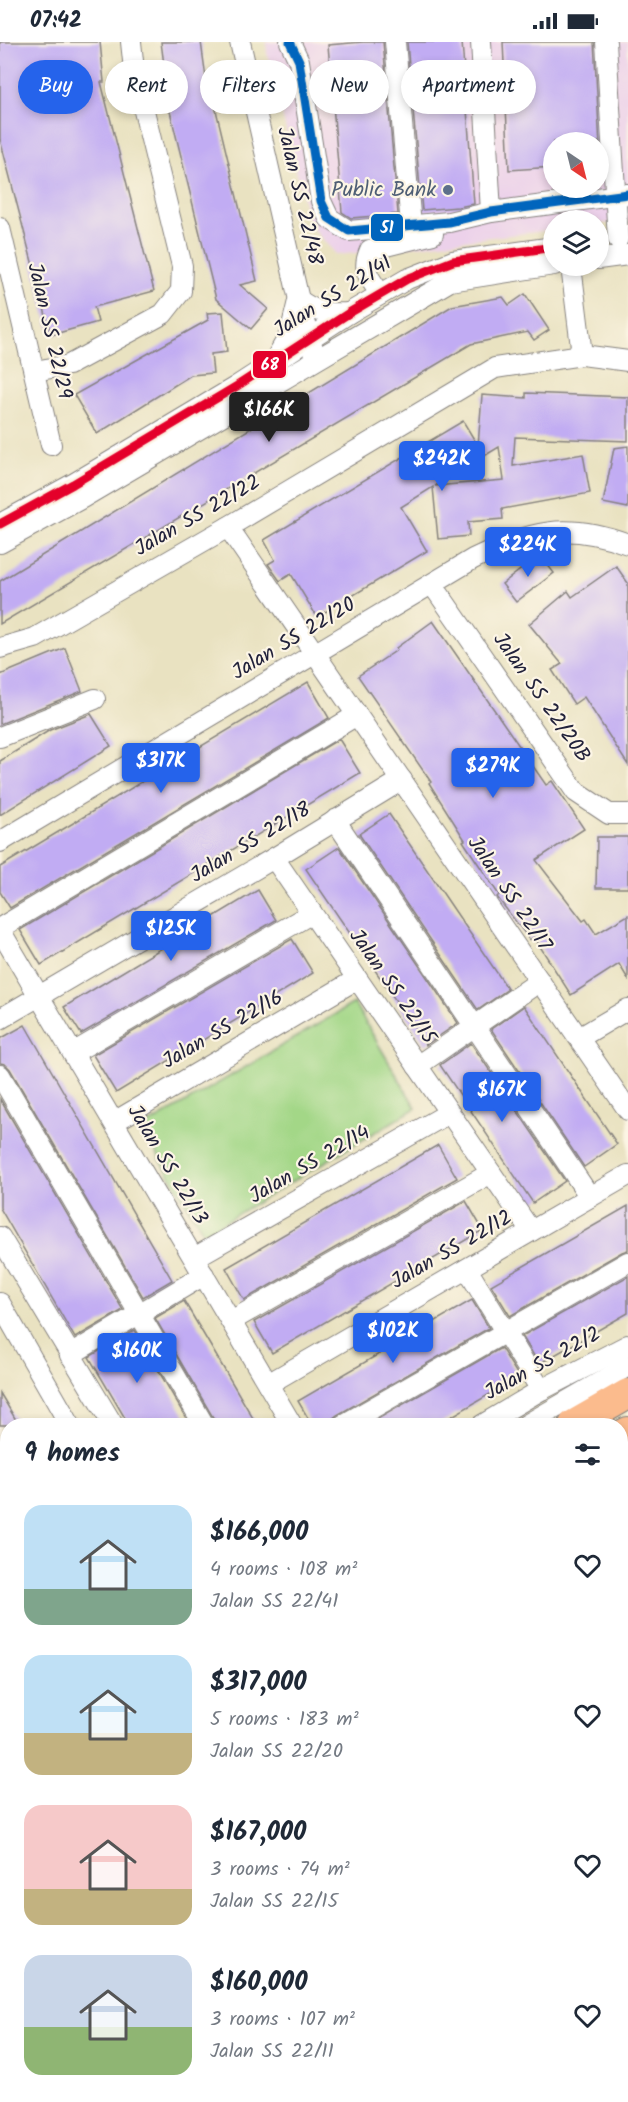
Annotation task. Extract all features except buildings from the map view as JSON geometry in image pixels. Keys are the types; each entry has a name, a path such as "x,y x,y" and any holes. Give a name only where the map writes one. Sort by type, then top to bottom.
{"highway":[{"path":"586,1418 628,1394"}],"street":[{"path":"34,371 69,366 163,314 181,291 182,266 134,70 131,42"},
{"name":"Jalan SS 22/48","path":"240,42 299,300 317,360"},
{"path":"291,42 299,61 321,201 329,218 349,231 448,222 491,212 622,195"},
{"path":"395,42 411,226"},
{"path":"481,42 491,212"},
{"path":"606,42 622,195 618,243"},
{"path":"381,294 370,279 366,268 365,260 370,250 429,236 444,228 448,222"},
{"name":"Jalan SS 22/29","path":"0,228 51,446"},
{"name":"Jalan SS 22/41","path":"0,524 73,484 272,364 407,279 453,261 543,249"},
{"path":"0,543 84,497 450,281 543,267"},
{"path":"572,276 582,355"},
{"path":"272,364 290,334 299,300 312,309 326,314 349,314"},
{"name":"Jalan SS 22/22","path":"0,648 35,638 228,527 495,368 582,355 628,362"},
{"name":"Jalan SS 22/17","path":"228,527 579,1038 625,1098"},
{"name":"Jalan SS 22/20","path":"0,842 473,559 501,545 534,534 557,530 581,530 628,544"},
{"name":"Jalan SS 22/20B","path":"432,584 576,792 609,814 628,814"},
{"path":"0,737 95,699"},
{"path":"0,929 357,715"},
{"name":"Jalan SS 22/18","path":"0,1019 402,780"},
{"path":"335,820 590,1197"},
{"name":"Jalan SS 22/15","path":"274,858 531,1231"},
{"path":"73,1053 312,914"},
{"name":"Jalan SS 22/13","path":"0,929 288,1418"},
{"name":"Jalan SS 22/16","path":"114,1122 357,980"},
{"path":"417,1066 540,981"},
{"path":"579,1038 628,1009"},
{"path":"0,1075 200,1418"},
{"name":"Jalan SS 22/14","path":"70,1355 139,1314 199,1267 449,1113"},
{"path":"231,1321 491,1173"},
{"name":"Jalan SS 22/12","path":"268,1384 628,1175"},
{"path":"0,1237 109,1418"},
{"path":"355,1418 628,1262"},
{"path":"467,1269 541,1390"},
{"path":"2,1313 66,1418"},
{"name":"Jalan SS 22/2","path":"494,1418 541,1390 628,1345"},
{"path":"538,1418 628,1366"}],"shaded area":[{"path":"266,42 628,42 628,221 609,223 609,210 543,210 543,231 337,255 309,224 282,114 297,114 297,60 269,60"}],"green space":[{"path":"354,1003 416,1108 204,1234 142,1128"}],"transit line":[{"name":"51","path":"290,42 299,61 321,201 329,218 349,231 449,222 491,212 628,194"},
{"name":"68","path":"0,524 73,484 237,386 349,313 407,279 453,261 543,249"}],"place":[{"name":"Public Bank","path":"448,190"}]}
